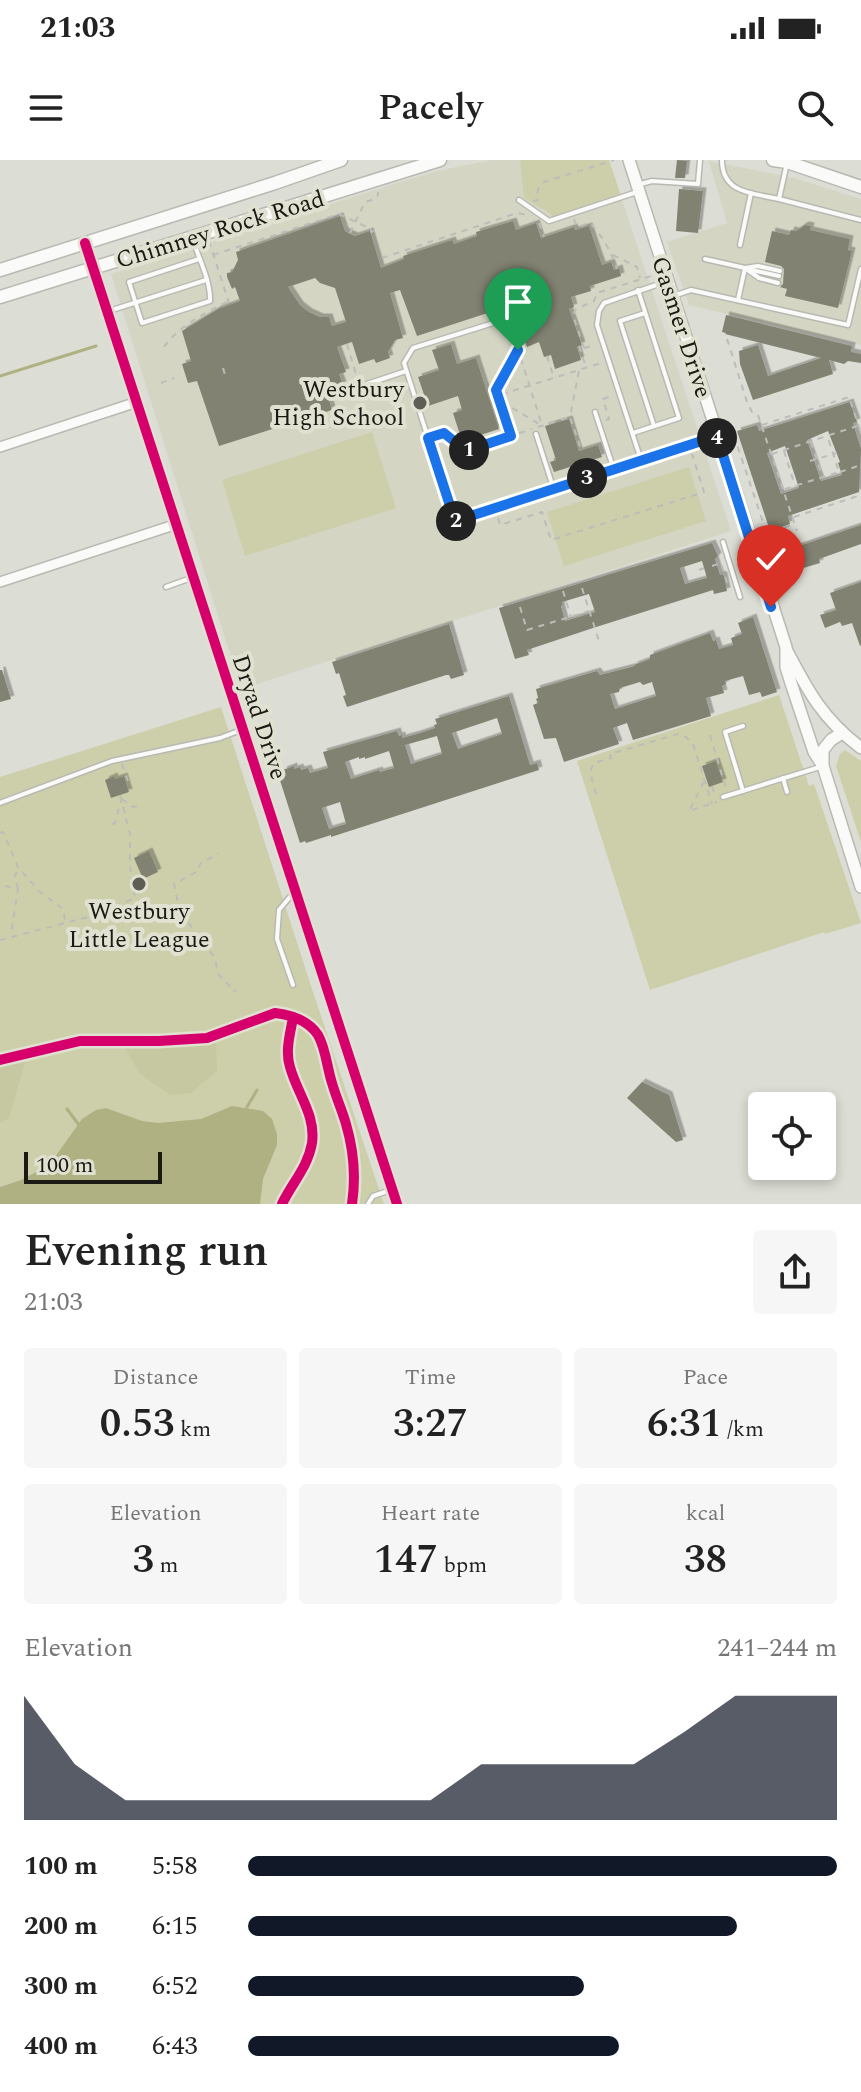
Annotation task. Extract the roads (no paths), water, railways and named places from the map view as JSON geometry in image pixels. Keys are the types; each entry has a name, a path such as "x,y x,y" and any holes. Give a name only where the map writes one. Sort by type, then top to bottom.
{"main road":[{"name":"Chimney Rock Road","path":"0,270 341,160"},
{"name":"Chimney Rock Road","path":"0,297 440,160"},
{"path":"773,160 787,161 861,187"},
{"path":"275,183 283,210"}],"street":[{"name":"Gasmer Drive","path":"629,160 786,647 786,667 814,752 823,766 861,887"},
{"name":"Dryad Drive","path":"85,243 397,1204"},
{"path":"0,447 137,402"},
{"path":"442,525 717,436"},
{"path":"0,582 177,524"},
{"path":"786,647 809,693 842,733 861,748"},
{"path":"823,766 823,750 842,733"}],"lane":[{"path":"519,200 549,221 652,181 698,184 700,160"},
{"path":"722,160 723,174 736,188 861,220"},
{"path":"779,199 787,161"},
{"path":"740,245 751,193"},
{"path":"192,237 212,298 142,323 129,282 199,259"},
{"path":"705,259 745,268 758,266 779,277 759,278 745,268"},
{"path":"738,300 745,268"},
{"path":"672,296 691,290 848,325 861,269"},
{"path":"108,311 206,280"},
{"path":"641,461 597,325 599,311 604,303 668,281"},
{"path":"633,433 679,418 638,290"},
{"path":"455,521 404,363 413,348 503,320 509,311 524,306"},
{"path":"645,313 620,321 654,426"},
{"path":"346,391 406,371"},
{"path":"595,412 614,470"},
{"path":"536,434 554,489"},
{"path":"723,542 740,597"},
{"path":"166,587 194,577"},
{"path":"743,726 725,732 743,791"},
{"path":"0,803 121,760 220,738 243,729"},
{"path":"726,796 823,766"},
{"path":"783,778 787,792"},
{"path":"293,985 277,939 279,910 295,890"},
{"path":"368,1204 373,1196 393,1190"}],"waterway":[{"path":"0,376 96,346"},
{"path":"247,1107 257,1090"},
{"path":"67,1109 79,1125"}],"place":[{"name":"Westbury High School","path":"420,403"},
{"name":"Westbury Little League","path":"139,884"}]}
